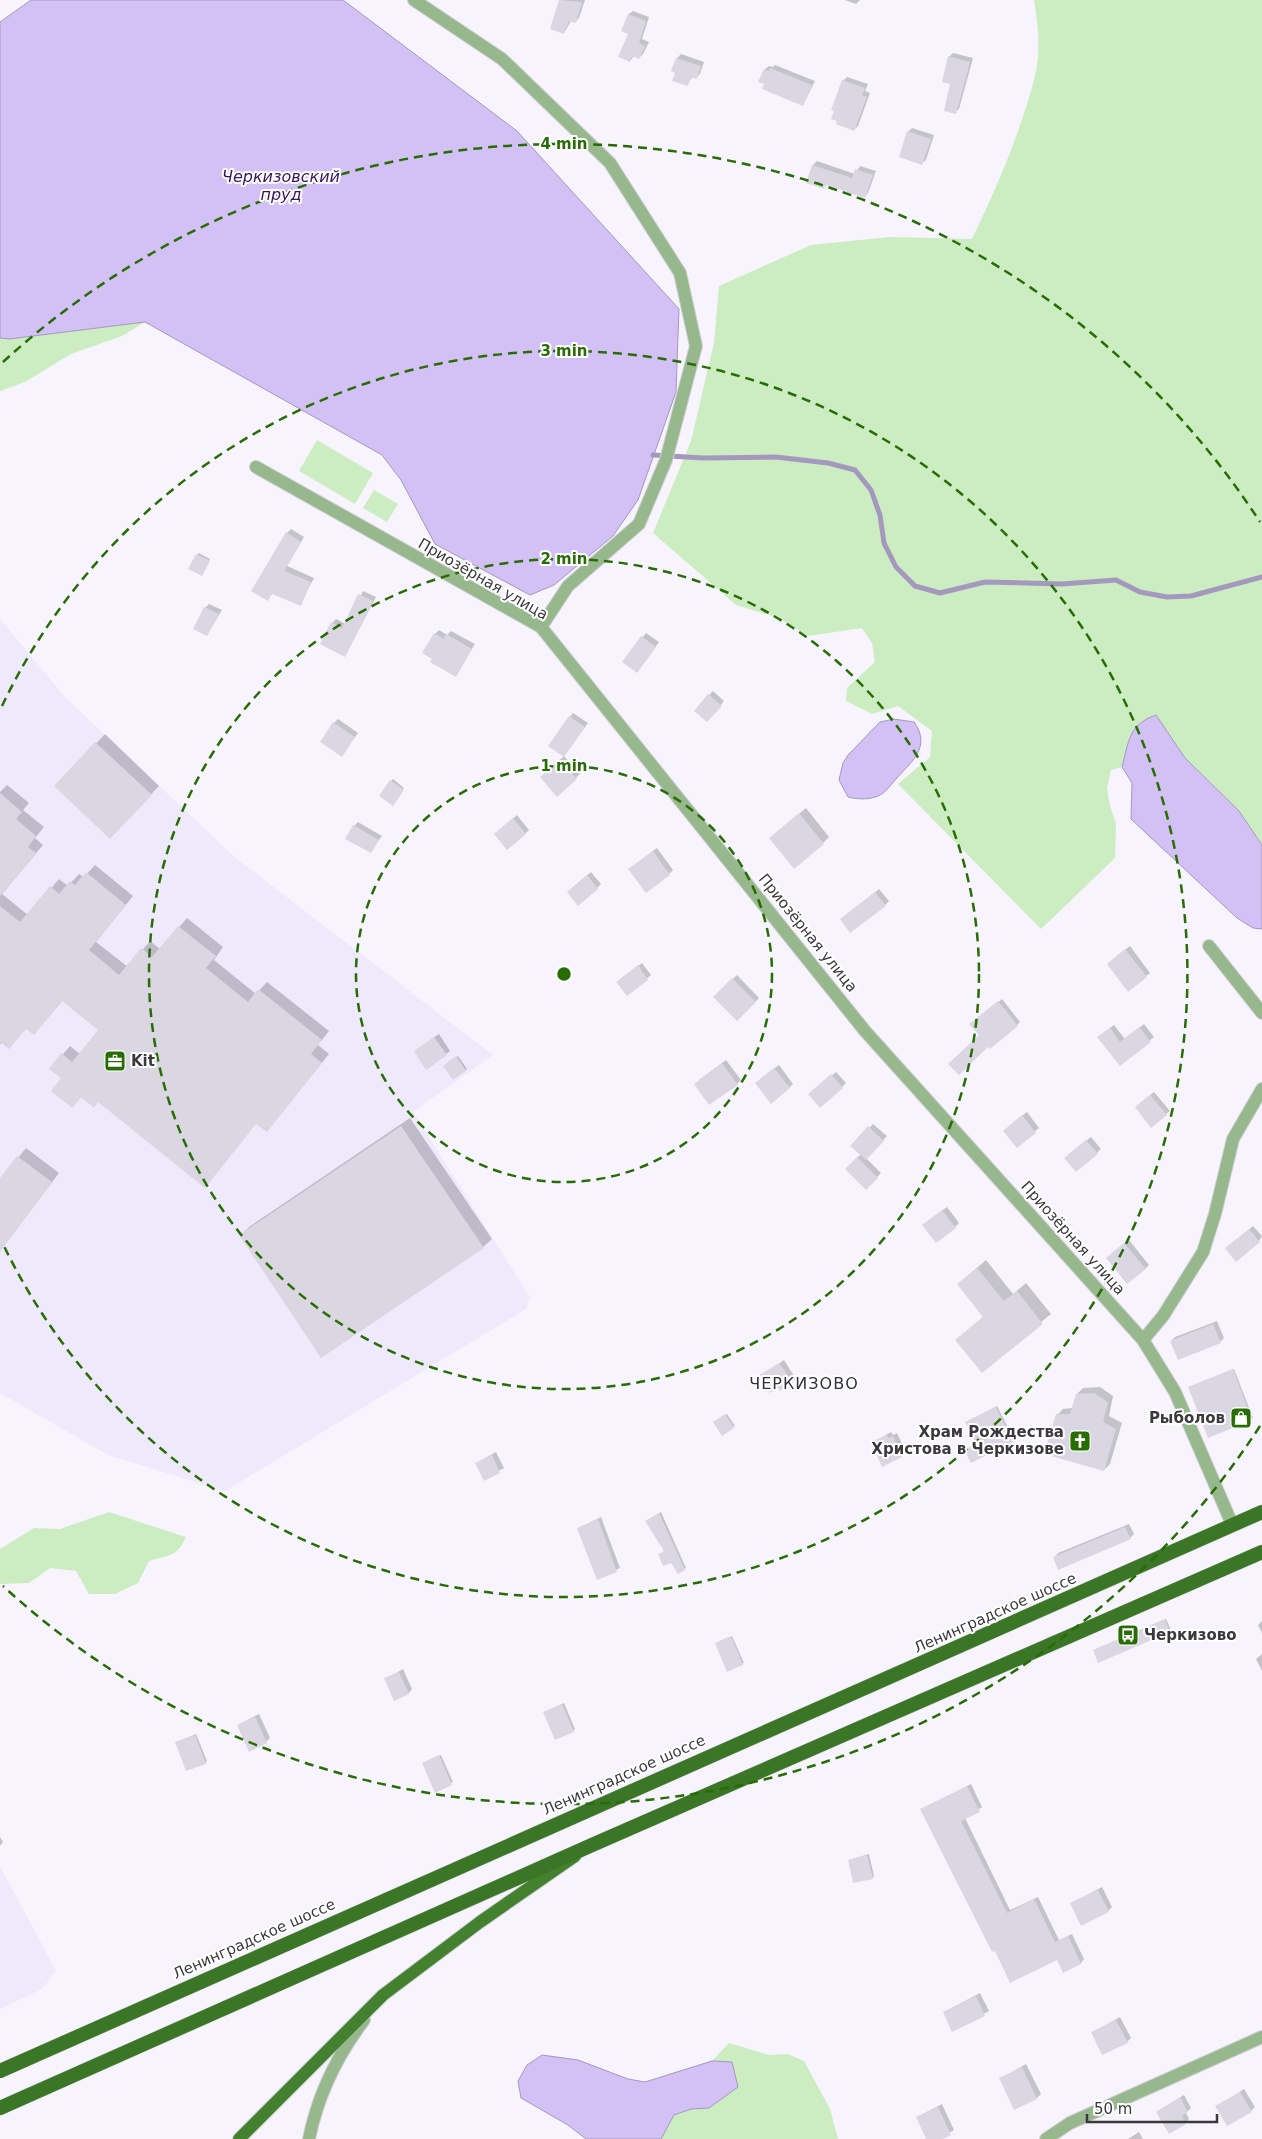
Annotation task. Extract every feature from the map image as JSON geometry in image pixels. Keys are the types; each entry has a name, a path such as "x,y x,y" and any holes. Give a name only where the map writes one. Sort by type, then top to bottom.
{"highway":[{"name":"Ленинградское шоссе","path":"0,2071 1262,1512"},
{"path":"0,2108 592,1845 1262,1552"}],"main road":[{"path":"239,2139 383,1995 480,1922 592,1845"}],"street":[{"path":"414,0 502,59 610,163 680,272 696,346 666,460 638,524 568,586 541,627"},
{"name":"Приозёрная улица","path":"256,467 541,627 865,1031 1143,1340 1175,1392 1232,1524"},
{"path":"1209,946 1262,1013"},
{"path":"1143,1340 1163,1316 1203,1252 1215,1214 1233,1139 1262,1089"},
{"path":"309,2139 323,2087 336,2059 383,1995"},
{"path":"1046,2139 1070,2123 1262,2037"}],"shaded area":[{"path":"0,619 66,698 237,859 493,1055 413,1112 530,1297 526,1309 225,1491 108,1455 0,1393"},
{"path":"0,1866 56,1971 42,1989 0,2009"}],"green space":[{"path":"1034,0 1262,0 1262,845 1239,811 1185,758 1156,716 1147,719 1131,735 1122,767 1111,770 1107,788 1110,806 1116,823 1115,858 1041,929 898,784 930,757 932,731 898,706 872,714 846,701 847,688 875,662 872,643 862,628 808,636 779,618 736,605 653,533 691,441 714,343 719,286 811,245 890,237 972,239 1008,159 1035,76 1038,38"},
{"path":"145,322 122,336 71,354 25,382 0,391 0,338 9,339"},
{"path":"317,440 373,473 355,504 299,471"},
{"path":"374,490 398,504 387,522 363,508"},
{"path":"109,1512 186,1537 176,1552 149,1561 138,1583 115,1594 89,1594 76,1571 50,1568 29,1583 0,1584 0,1549 34,1528 60,1529"},
{"path":"729,2043 769,2055 788,2054 804,2061 830,2109 838,2139 661,2139 674,2115 691,2109 709,2108 738,2087 732,2062 712,2061"}],"water":[{"name":"Черкизовский пруд","path":"31,0 343,0 517,131 679,309 676,392 638,500 613,536 554,585 530,595 435,544 401,480 382,455 145,322 9,339 0,338 0,22"},
{"path":"1156,715 1185,758 1239,811 1262,845 1262,929 1253,928 1237,918 1131,819 1132,783 1122,767 1128,742 1140,724"},
{"path":"894,719 914,722 921,739 917,754 887,790 878,796 865,799 848,797 839,780 843,763 848,755 880,722"},
{"path":"542,2055 578,2060 628,2079 645,2082 712,2061 732,2062 738,2087 709,2108 691,2109 674,2115 661,2139 586,2139 568,2125 521,2098 518,2081 527,2065"}],"building":[{"path":"559,0 582,2 576,23 569,21 564,34 550,29"},
{"path":"628,14 646,21 639,43 645,46 639,59 632,56 630,62 618,57 628,34 621,31"},
{"path":"948,56 970,62 956,114 944,111 950,84 942,82"},
{"path":"676,58 701,66 697,79 691,77 688,86 672,81 675,73 671,71"},
{"path":"770,68 812,85 803,106 762,89 764,84 758,82 764,69 769,71"},
{"path":"842,80 865,88 862,95 867,97 854,131 836,124 837,121 831,119 834,111 831,110"},
{"path":"907,131 931,139 922,165 899,157"},
{"path":"812,165 852,178 855,169 873,175 865,198 826,185 824,189 806,183"},
{"path":"286,532 301,542 284,571 311,582 301,606 272,594 268,601 251,591"},
{"path":"196,554 210,561 202,576 188,569"},
{"path":"358,594 373,601 345,657 320,644 331,622 342,628"},
{"path":"204,607 219,614 207,636 193,629"},
{"path":"434,633 444,639 446,634 472,649 456,677 430,662 432,659 422,653"},
{"path":"641,636 656,647 637,673 622,662"},
{"path":"708,694 722,706 707,722 694,711"},
{"path":"569,716 585,727 564,757 548,746"},
{"path":"333,722 355,737 342,757 320,742"},
{"path":"95,742 152,795 110,839 54,786"},
{"path":"560,759 577,779 557,797 540,777"},
{"path":"390,780 404,790 393,806 379,796"},
{"path":"0,793 22,812 16,819 36,836 28,847 36,853 0,896"},
{"path":"799,813 824,844 794,869 769,838"},
{"path":"513,818 526,834 507,850 494,834"},
{"path":"353,825 379,840 371,853 345,839"},
{"path":"653,851 670,875 646,893 628,869"},
{"path":"86,872 126,905 89,950 119,975 141,948 152,957 178,926 216,956 206,968 248,1002 258,989 322,1040 311,1054 322,1063 267,1132 256,1124 205,1188 98,1102 94,1108 81,1097 72,1108 51,1091 61,1078 49,1069 61,1053 72,1062 98,1030 62,1001 34,1035 26,1029 9,1049 0,1042 0,906 20,922 50,886 59,894 70,881 75,885"},
{"path":"587,875 598,889 578,906 567,892"},
{"path":"875,892 886,906 850,933 840,919"},
{"path":"1125,949 1147,977 1128,992 1107,964"},
{"path":"638,965 648,980 627,996 616,982"},
{"path":"732,978 756,1002 737,1021 713,997"},
{"path":"998,1001 1018,1026 990,1049 988,1047 959,1075 948,1064 979,1035 969,1024"},
{"path":"1139,1027 1151,1042 1120,1066 1097,1037 1110,1028 1120,1042"},
{"path":"434,1037 447,1055 426,1070 414,1051"},
{"path":"456,1056 466,1071 453,1080 443,1066"},
{"path":"722,1063 738,1085 709,1105 694,1084"},
{"path":"774,1068 790,1088 771,1104 755,1083"},
{"path":"831,1074 843,1088 820,1108 808,1094"},
{"path":"1150,1095 1167,1115 1151,1128 1135,1107"},
{"path":"1022,1115 1036,1133 1017,1148 1003,1131"},
{"path":"401,1126 484,1248 321,1358 239,1235"},
{"path":"868,1126 884,1141 866,1160 850,1146"},
{"path":"1086,1140 1098,1154 1076,1172 1064,1158"},
{"path":"17,1156 52,1182 0,1251 0,1178"},
{"path":"857,1157 878,1178 866,1190 845,1169"},
{"path":"942,1210 956,1228 936,1243 922,1225"},
{"path":"1249,1229 1260,1242 1236,1262 1225,1248"},
{"path":"1124,1243 1146,1269 1127,1284 1106,1258"},
{"path":"977,1268 1004,1301 1017,1291 1043,1324 982,1373 955,1340 983,1317 957,1284"},
{"path":"1213,1324 1221,1343 1178,1360 1170,1341"},
{"path":"779,1363 793,1383 780,1391 778,1388 770,1393 758,1376"},
{"path":"1233,1369 1252,1420 1208,1438 1188,1387"},
{"name":"Храм Рождества Христова в Черкизове","path":"1094,1393 1108,1402 1103,1422 1116,1429 1104,1471 1044,1454 1056,1414 1070,1414 1076,1394"},
{"path":"996,1407 1013,1442 971,1463 964,1450 976,1444 965,1422"},
{"path":"725,1414 734,1428 722,1436 713,1422"},
{"path":"887,1435 889,1438 893,1436 902,1457 882,1467 871,1442"},
{"path":"492,1455 500,1473 484,1481 475,1463"},
{"path":"659,1513 685,1570 678,1574 671,1563 663,1566 658,1554 664,1551 645,1521"},
{"path":"598,1519 617,1572 597,1580 577,1528"},
{"path":"1125,1527 1131,1539 1058,1570 1053,1557"},
{"path":"1165,1619 1170,1632 1098,1663 1093,1650"},
{"path":"731,1636 743,1665 727,1672 715,1643"},
{"path":"399,1672 409,1694 394,1701 384,1678"},
{"path":"562,1704 574,1732 555,1740 543,1712"},
{"path":"255,1717 267,1743 249,1752 237,1725"},
{"path":"195,1735 206,1764 186,1771 175,1742"},
{"path":"439,1755 452,1785 435,1793 422,1763"},
{"path":"967,1786 980,1812 961,1821 1007,1913 1034,1899 1055,1942 1068,1936 1081,1964 1063,1973 1057,1960 1010,1983 995,1951 992,1952 920,1809"},
{"path":"867,1855 873,1879 853,1883 848,1860"},
{"path":"1098,1890 1109,1912 1081,1926 1070,1903"},
{"path":"976,1996 985,2016 952,2032 943,2012"},
{"path":"1116,2020 1128,2043 1102,2055 1091,2032"},
{"path":"1022,2067 1037,2099 1014,2110 999,2078"},
{"path":"1240,2092 1252,2112 1227,2126 1215,2106"},
{"path":"1180,2097 1188,2112 1182,2116 1186,2124 1169,2134 1156,2112"},
{"path":"938,2107 951,2135 943,2139 926,2139 916,2117"}],"waterway":[{"path":"653,455 703,458 776,457 828,463 855,470 871,490 880,515 884,543 896,567 915,586 940,593 985,582 1062,584 1116,580 1140,592 1167,597 1191,596 1262,577"}],"place":[{"name":"Kit","path":"115,1061"},
{"name":"Рыболов","path":"1241,1418"},
{"name":"Храм Рождества Христова в Черкизове","path":"1080,1441"},
{"name":"Черкизово","path":"1128,1635"}],"district":[{"name":"ЧЕРКИЗОВО","path":"804,1383"}]}
